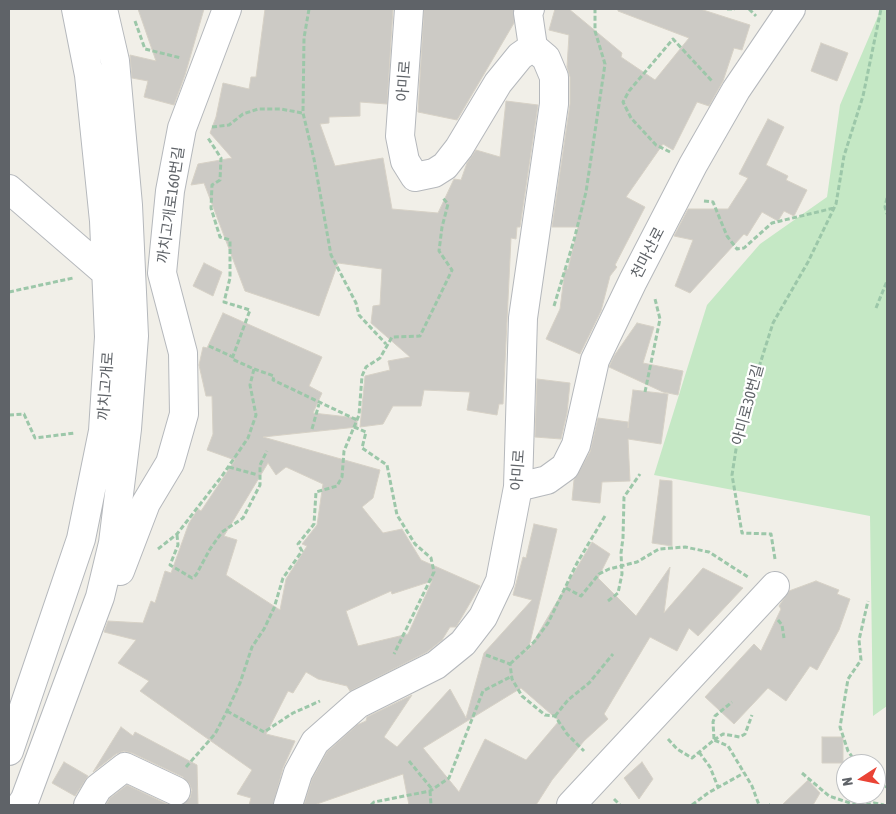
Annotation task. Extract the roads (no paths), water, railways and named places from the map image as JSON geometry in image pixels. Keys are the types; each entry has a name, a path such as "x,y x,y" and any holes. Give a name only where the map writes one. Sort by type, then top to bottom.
{"street":[{"name":"까치고개로","path":"9,750 81,539 103,431 109,337 104,221 89,76 76,9"},
{"path":"21,805 46,746 100,597 113,543 127,429 134,336 128,205 115,61 103,9"},
{"name":"까치고개로160번길","path":"100,597 118,578 146,504 170,463 184,414 183,353 162,273 170,191 194,123 206,65 227,9"},
{"name":"아미로","path":"288,805 298,773 315,742 358,704 436,665 464,643 483,617 500,581 518,487 523,318 554,104 554,77 546,58 533,47 520,56 498,83 459,148 445,166 434,173 415,177 405,161 400,136 409,9"},
{"path":"530,9 528,14 533,47"},
{"name":"천마산로","path":"518,487 547,480 565,467 576,445 596,360 633,281 693,166 736,90 791,9"},
{"path":"9,189 105,272"},
{"path":"571,805 772,589"},
{"path":"88,805 98,788 125,767 176,791"}]}
